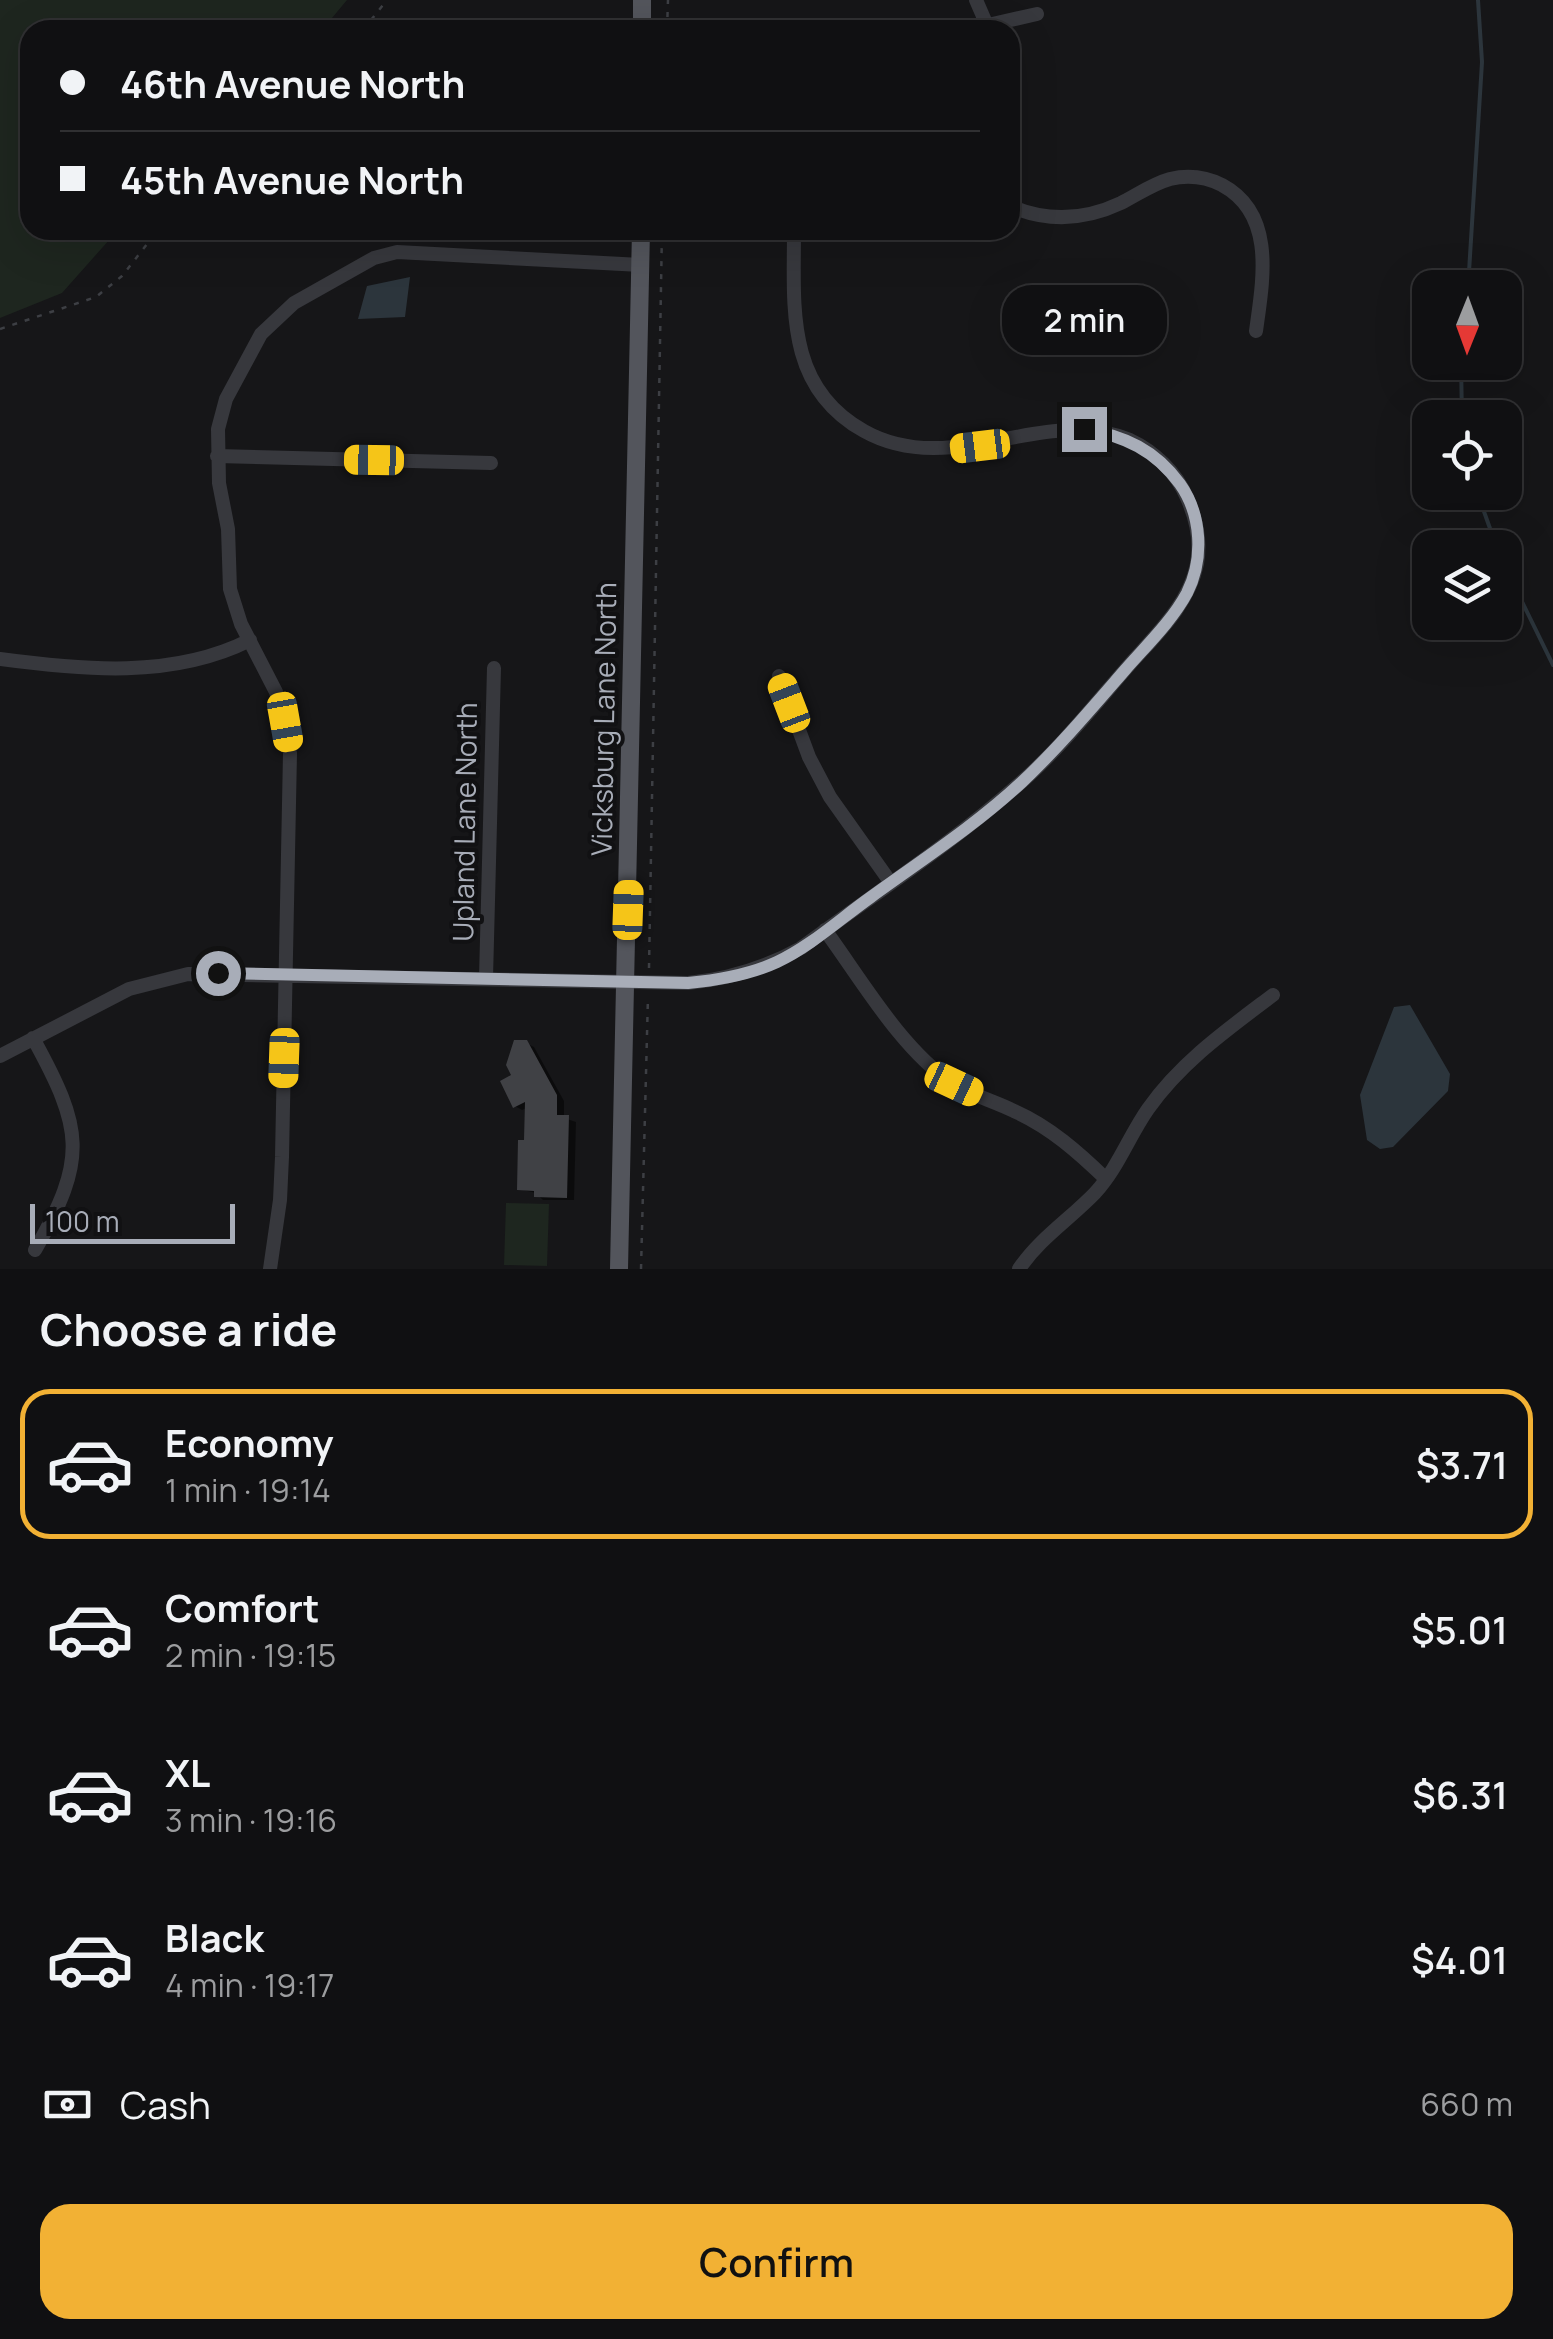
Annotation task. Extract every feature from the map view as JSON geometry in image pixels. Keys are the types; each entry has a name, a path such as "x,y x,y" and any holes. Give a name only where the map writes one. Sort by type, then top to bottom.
{"main road":[{"name":"Vicksburg Lane North","path":"619,1269 641,240"}],"street":[{"path":"1014,20 1036,14"},
{"path":"1020,209 1049,218 1074,217 1098,212 1170,179 1208,179 1226,187 1241,198 1260,232 1262,291 1256,330"},
{"path":"0,1056 101,1001 158,980 203,973 688,983 746,972 775,962 891,883 974,822 1066,738 1188,592 1197,564 1198,539 1194,513 1184,491 1153,454 1109,433 1072,430 955,448 906,445 864,431 821,393 806,369 797,342 794,312 794,240"},
{"path":"270,1269 280,1200 290,753 276,692 241,624 230,589 228,528 218,456 218,429 226,399 261,334 294,303 374,258 397,252 440,252 641,265"},
{"path":"218,456 491,463"},
{"path":"0,659 92,670 208,658 250,640"},
{"name":"Upland Lane North","path":"486,978 494,668"},
{"path":"779,676 809,756 830,797 891,883"},
{"path":"825,930 930,1066 954,1084 1049,1130 1106,1179"},
{"path":"1019,1269 1106,1179 1146,1111 1167,1085 1214,1040 1273,995"},
{"path":"33,1038 65,1099 73,1150 62,1201 36,1250"}],"path":[{"path":"371,20 387,0"},
{"path":"0,329 96,298 122,276 150,240"},
{"path":"641,1269 662,240"}],"shaded area":[{"path":"0,0 347,0 330,20 20,20 20,240 109,240 62,293 0,318"},
{"path":"410,277 405,317 358,319 367,286"},
{"path":"1410,1005 1450,1074 1448,1091 1393,1147 1380,1149 1367,1140 1360,1095 1394,1007"},
{"path":"506,1203 549,1204 547,1266 504,1265"}],"building":[{"path":"514,1040 527,1040 557,1095 557,1115 569,1115 567,1198 534,1197 534,1191 517,1190 518,1140 524,1140 525,1102 513,1108 500,1081 511,1075 506,1065"}],"waterway":[{"path":"1469,270 1482,62 1478,0"},
{"path":"1461,380 1462,400"},
{"path":"1483,510 1491,530"},
{"path":"1522,602 1553,665"}],"route":[{"path":"218,973 688,983 746,972 801,948 974,822 1022,782 1066,738 1188,592 1197,564 1198,539 1194,513 1184,491 1153,454 1132,441 1084,429"}]}
